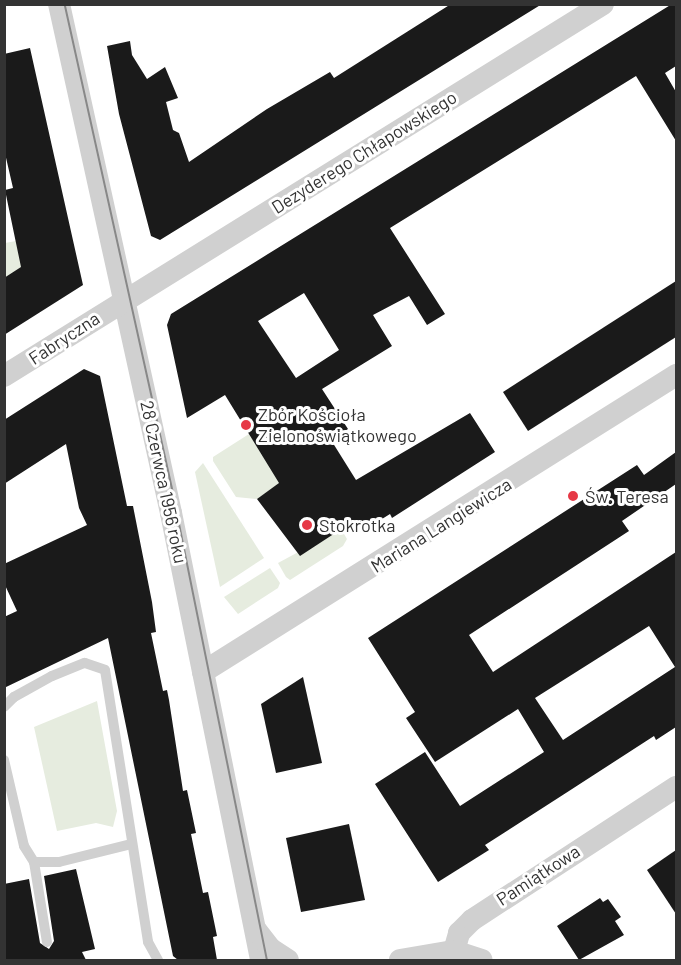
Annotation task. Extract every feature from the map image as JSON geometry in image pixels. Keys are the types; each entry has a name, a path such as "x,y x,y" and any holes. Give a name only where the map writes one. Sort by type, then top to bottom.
{"street":[{"name":"28 Czerwca 1956 roku","path":"59,4 125,299 261,960"},
{"name":"Dezyderego Chłapowskiego","path":"125,299 603,4"},
{"name":"Fabryczna","path":"4,376 125,299"},
{"name":"Mariana Langiewicza","path":"203,672 676,375"},
{"name":"Pamiątkowa","path":"454,951 459,933 472,920 676,787"},
{"path":"255,928 271,949 288,960"},
{"path":"404,960 454,951 482,960"}],"lane":[{"path":"4,707 14,697 52,676 85,663 105,670 148,942 158,960"},
{"path":"4,759 24,846 34,862 47,942"},
{"path":"34,862 59,862 131,844"}],"shaded area":[{"path":"16,241 29,262 5,278 5,243"},
{"path":"249,434 262,455 273,449 289,477 257,499 236,497 213,461 213,457"},
{"path":"203,463 264,558 220,587 195,472"},
{"path":"341,529 347,539 343,546 290,580 286,577 278,563"},
{"path":"270,568 280,583 278,588 238,614 224,597"},
{"path":"97,701 117,811 113,827 96,823 57,831 34,727"}],"building":[{"path":"451,4 542,4 160,240 151,236 119,114 107,46 130,41 132,55 147,79 165,67 178,98 166,102 173,130 179,133 189,162 267,109 330,72 334,78"},
{"path":"672,4 676,4 676,66 665,73 676,92 676,141 636,76 390,228 445,314 427,325 409,296 373,315 392,346 322,389 348,429 331,440 356,480 470,413 495,452 392,518 390,514 361,532 356,524 351,527 349,524 300,556 257,499 279,483 225,395 187,418 167,325 171,314","holes":["304,293 339,350 296,378 258,321"]},
{"path":"30,48 83,285 4,335 4,278 21,267 5,190 13,188 4,149 4,54"},
{"path":"676,281 676,337 528,431 503,392"},
{"path":"84,369 100,376 127,506 133,506 152,602 156,632 151,633 163,691 167,690 183,791 187,790 196,833 191,834 203,893 208,892 217,936 213,937 217,960 178,960 173,956 108,638 4,688 4,617 17,611 4,583 4,564 87,525 79,508 66,444 4,484 4,420"},
{"path":"676,452 676,484 622,521 629,531 469,635 493,672 676,552 676,727 656,740 654,736 485,845 489,850 438,882 375,784 425,752 460,806 544,752 518,709 435,762 406,718 415,712 368,638 637,465 644,475","holes":["649,626 675,667 563,740 535,698"]},
{"path":"303,677 322,763 276,773 261,704"},
{"path":"349,824 365,900 301,912 286,838"},
{"path":"676,850 676,914 647,870"},
{"path":"76,869 95,949 82,952 86,960 4,960 4,884 29,879 40,943 49,949 54,941 44,876"},
{"path":"600,898 603,902 608,899 621,917 615,921 624,935 579,960 557,926"}],"tram line":[{"path":"65,4 173,492 267,960"}],"place":[{"name":"Zbór Kościoła Zielonoświątkowego","path":"246,425"},
{"name":"Św. Teresa","path":"573,496"},
{"name":"Stokrotka","path":"307,525"}]}
